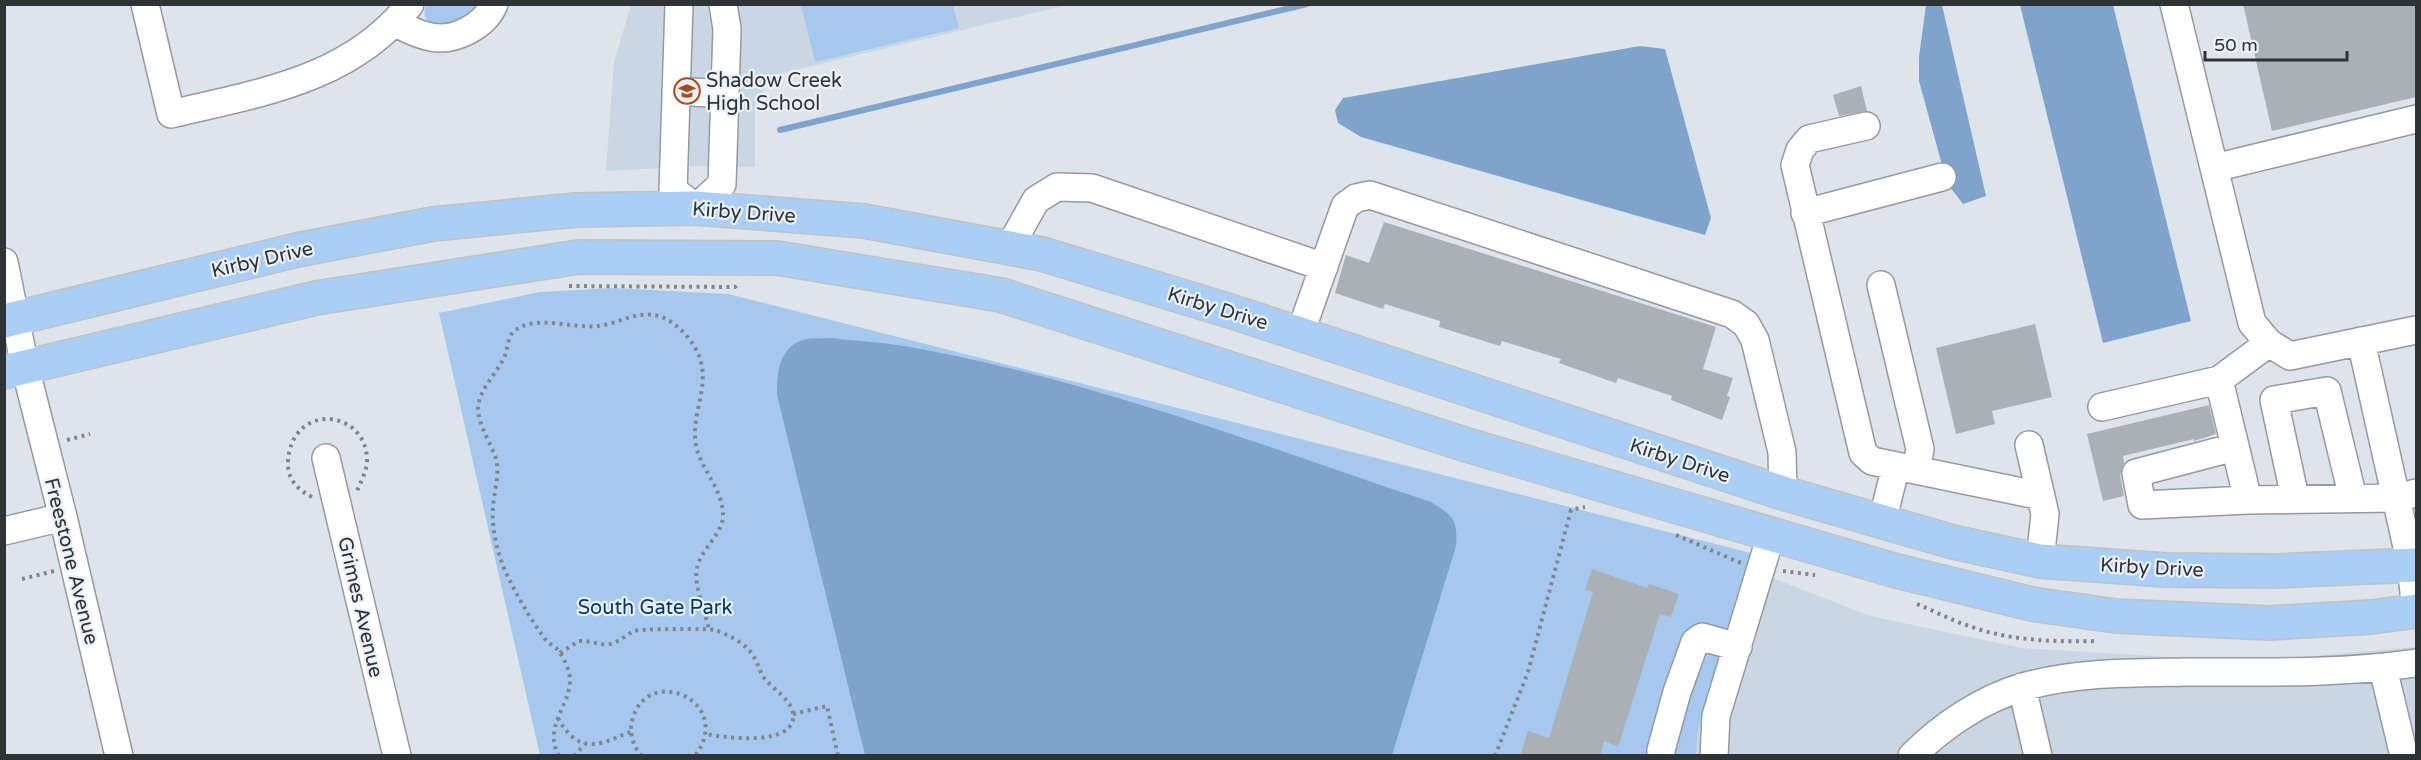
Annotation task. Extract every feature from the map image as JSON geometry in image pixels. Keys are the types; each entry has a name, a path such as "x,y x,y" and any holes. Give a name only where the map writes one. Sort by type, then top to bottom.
{"main road":[{"name":"Kirby Drive","path":"10,320 297,250 432,224 576,210 696,208 864,221 1042,254 1300,334 1783,493 1953,542 2040,561 2165,570 2276,571 2414,565"},
{"path":"694,257 696,208"},
{"path":"15,369 316,298 578,256 777,258 1001,295 1467,445 1767,551 1893,570 2032,604 2116,616 2269,623 2371,617 2416,611"},
{"path":"1767,551 1783,493"},
{"path":"2032,604 2040,561"}],"street":[{"path":"145,4 171,114 304,81 357,52 403,14 431,38 449,38 474,27 483,20 494,4"},
{"path":"679,4 673,190 696,208 722,184 727,29 723,4"},
{"path":"2174,4 2252,323 2269,343 2289,356 2416,330"},
{"path":"676,91 725,94"},
{"path":"2214,168 2416,120"},
{"path":"1866,126 1809,140 1800,150 1795,165 1863,453 1872,461 2041,496"},
{"path":"1805,213 1942,177"},
{"path":"1009,248 1036,200 1057,187 1092,188 1324,267"},
{"path":"1300,334 1346,206 1356,198 1370,195 1731,314 1746,324 1755,340 1782,452 1783,493"},
{"name":"Freestone Avenue","path":"4,262 15,369 63,518 119,756"},
{"path":"1881,285 1920,449 1906,468 1882,522"},
{"path":"2361,341 2407,496 2416,611"},
{"path":"2102,407 2219,380 2269,343"},
{"path":"2219,380 2248,500"},
{"path":"2295,498 2274,400 2327,391 2353,498"},
{"path":"2029,445 2045,514 2040,561"},
{"path":"2235,447 2136,473 2142,505 2295,498 2407,496"},
{"name":"Grimes Avenue","path":"326,458 397,756"},
{"path":"4,531 63,518"},
{"path":"1714,756 1716,716 1767,551"},
{"path":"1661,756 1677,692 1695,642 1702,637 1738,647"},
{"path":"1923,752 1960,718 1993,699 2022,687 2072,676 2125,672 2383,668 2416,663"},
{"path":"2383,668 2404,756"},
{"path":"2022,687 2038,756"}],"path":[{"path":"560,756 553,740 554,729 570,685 568,673 560,653 547,642 536,626 509,579 501,558 493,524 496,460 479,417 478,406 484,391 505,357 510,335 525,326 542,323 599,326 638,315 656,315 670,322 693,344 703,371 703,390 694,431 696,445 700,461 716,489 722,506 723,519 697,568 697,579 709,629"},
{"path":"64,441 90,434"},
{"path":"1495,756 1528,672 1571,510 1592,506"},
{"path":"1674,534 1742,563 1767,551 1824,577"},
{"path":"22,579 73,567"},
{"path":"1909,602 1970,627 2021,638 2063,642 2100,641"},
{"path":"560,653 579,641 607,645 643,628 664,631 709,629 735,640 749,649 765,679 788,703 793,714 792,723 786,732 776,736 734,738 706,734"},
{"path":"642,756 632,740 634,715 640,704 650,696 673,691 684,694 694,701 704,717 706,734 702,747 695,756"},
{"path":"793,714 827,706 838,756"},
{"path":"558,717 572,738 585,743 604,742 632,732"},
{"path":"574,756 585,743"}],"shaded area":[{"name":"Shadow Creek High School","path":"631,5 1067,5 770,76 755,107 755,167 698,166 606,171 614,62"},
{"path":"1926,5 1942,5 1986,196 1963,204 1947,183 1919,81 1919,57"},
{"path":"2020,5 2113,5 2191,321 2103,343"},
{"path":"1640,46 1665,49 1711,218 1705,235 1361,137 1338,123 1335,110 1343,98"},
{"path":"831,338 895,345 971,359 1038,375 1236,435 1431,502 1444,511 1455,524 1456,546 1392,755 865,755 777,395 779,370 788,349 806,339"},
{"path":"1745,567 1870,616 2022,648 2200,659 2269,660 2416,647 2416,755 1695,756 1698,729 1725,643"}],"green space":[{"path":"427,5 478,5 458,20 432,26 425,16"},
{"path":"801,5 953,5 959,28 815,62"},
{"name":"South Gate Park","path":"613,288 728,294 1751,553 1698,729 1696,754 540,755 439,313 540,292"}],"building":[{"path":"2243,4 2416,4 2416,97 2272,131"},
{"path":"1861,86 1867,111 1839,116 1833,95"},
{"path":"1384,222 1716,327 1703,369 1733,378 1727,396 1730,397 1722,420 1671,400 1672,396 1618,378 1616,383 1559,363 1561,359 1502,341 1500,346 1439,327 1440,321 1385,304 1383,309 1335,293 1346,255 1369,263"},
{"path":"2035,324 2052,397 1992,411 1995,424 1956,434 1936,348"},
{"path":"2209,405 2216,434 2123,456 2124,463 2120,475 2124,496 2103,501 2087,434"},
{"path":"1592,569 1647,588 1649,584 1679,594 1671,617 1660,614 1618,747 1604,741 1600,756 1520,756 1528,731 1549,738 1593,592 1585,590"}],"waterway":[{"path":"780,130 1307,4"}],"place":[{"name":"Shadow Creek High School","path":"687,91"}]}
